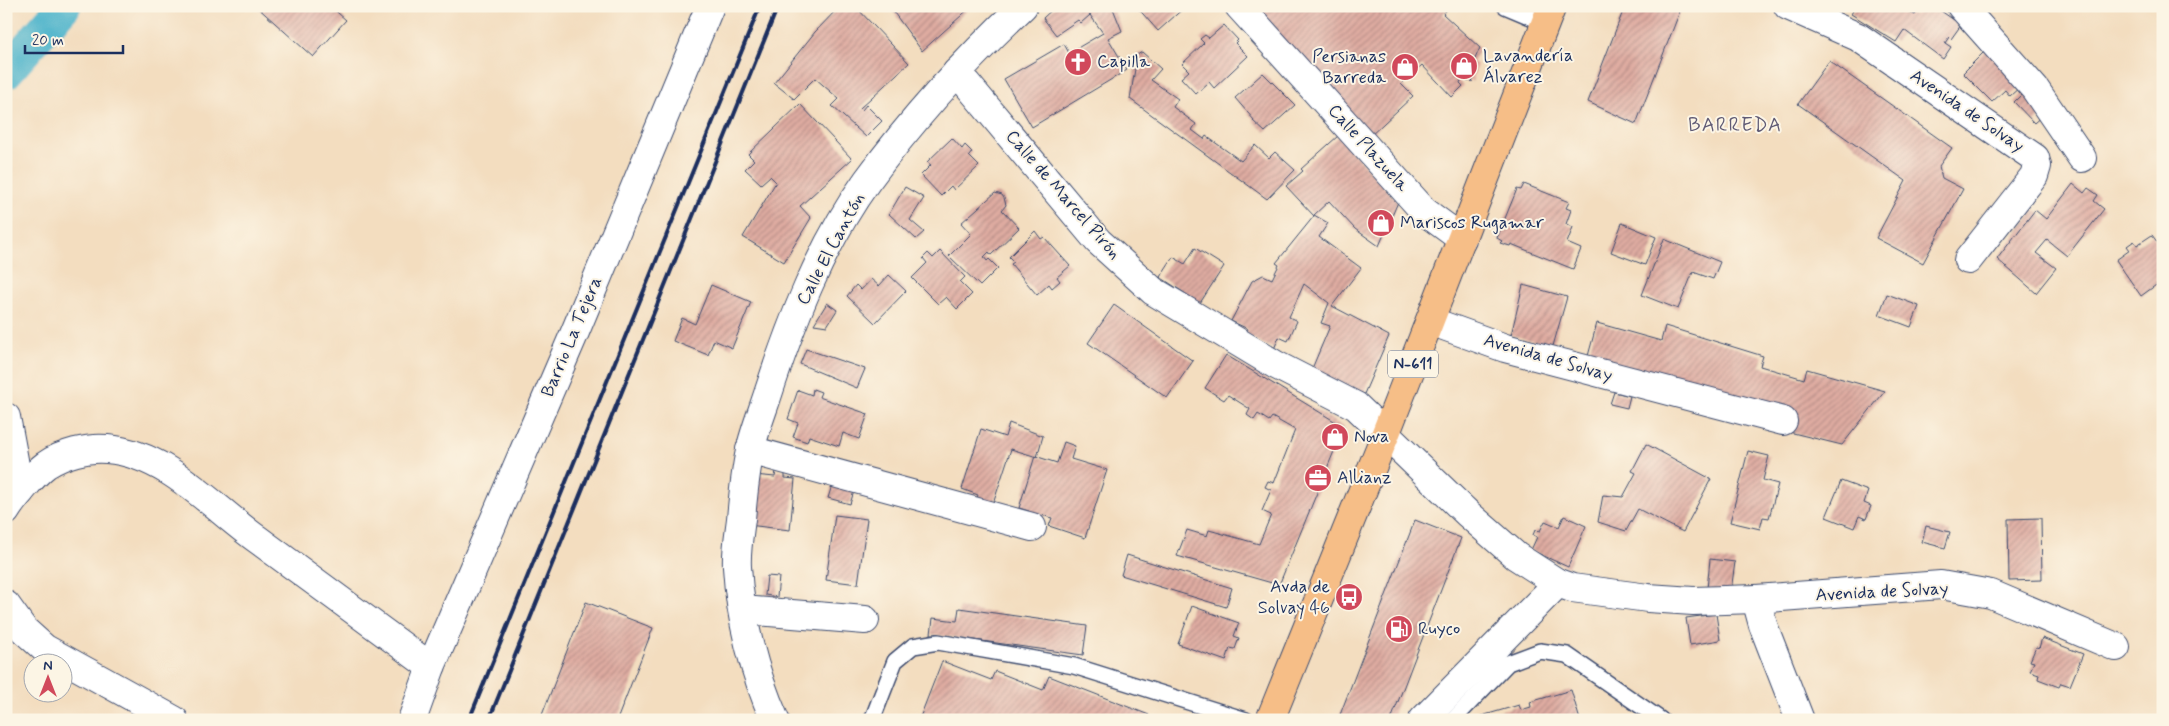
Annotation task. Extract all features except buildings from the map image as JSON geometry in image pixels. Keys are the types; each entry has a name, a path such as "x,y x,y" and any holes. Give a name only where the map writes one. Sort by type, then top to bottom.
{"highway":[{"name":"N-611","path":"1270,720 1386,433 1548,15"}],"street":[{"name":"Barrio La Tejera","path":"412,720 431,666 575,332 710,6"},
{"path":"957,72 1023,6"},
{"name":"Calle Plazuela","path":"1239,6 1424,211 1462,239"},
{"name":"Avenida de Solvay","path":"1788,6 1858,37 2035,158 2037,166 2034,176 1968,260"},
{"path":"1961,6 2035,89 2082,158"},
{"name":"Calle de Marcel Pirón","path":"957,72 1098,241 1153,291 1276,365 1356,406 1386,433"},
{"name":"Calle El Cantón","path":"775,720 755,663 743,610 737,566 737,548 750,450 776,369 807,290 830,243 866,183 909,127 957,72"},
{"name":"Avenida de Solvay","path":"1430,320 1505,348 1783,420"},
{"path":"6,417 13,501"},
{"name":"Avenida de Solvay","path":"1386,433 1467,513 1516,556 1558,583 1572,588 1648,598 1756,600 1941,585 1992,594 2116,647"},
{"path":"13,501 45,465 76,452 106,449 139,456 172,473 239,526 431,666"},
{"path":"750,450 1032,527"},
{"path":"1423,720 1558,583"},
{"path":"1756,600 1763,625 1800,720"},
{"path":"6,605 24,630 44,648 174,720"},
{"path":"743,610 865,620"}],"lane":[{"path":"1505,6 1548,15"},
{"path":"872,720 895,660 913,646 938,642 1074,666 1246,720"},
{"path":"1453,720 1508,663 1540,651 1567,655 1661,720"}],"waterway":[{"path":"6,72 64,6"}],"railway":[{"path":"469,720 760,6"},
{"path":"489,720 778,6"}],"place":[{"name":"Capilla","path":"1078,62"},
{"name":"Lavandería Álvarez","path":"1464,66"},
{"name":"Persianas Barreda","path":"1405,67"},
{"name":"Mariscos Rugamar","path":"1381,223"},
{"name":"Nova","path":"1335,437"},
{"name":"Allianz","path":"1318,478"},
{"name":"Avda de Solvay 46","path":"1349,597"},
{"name":"Ruyco","path":"1399,629"}],"district":[{"name":"BARREDA","path":"1735,125"}]}
